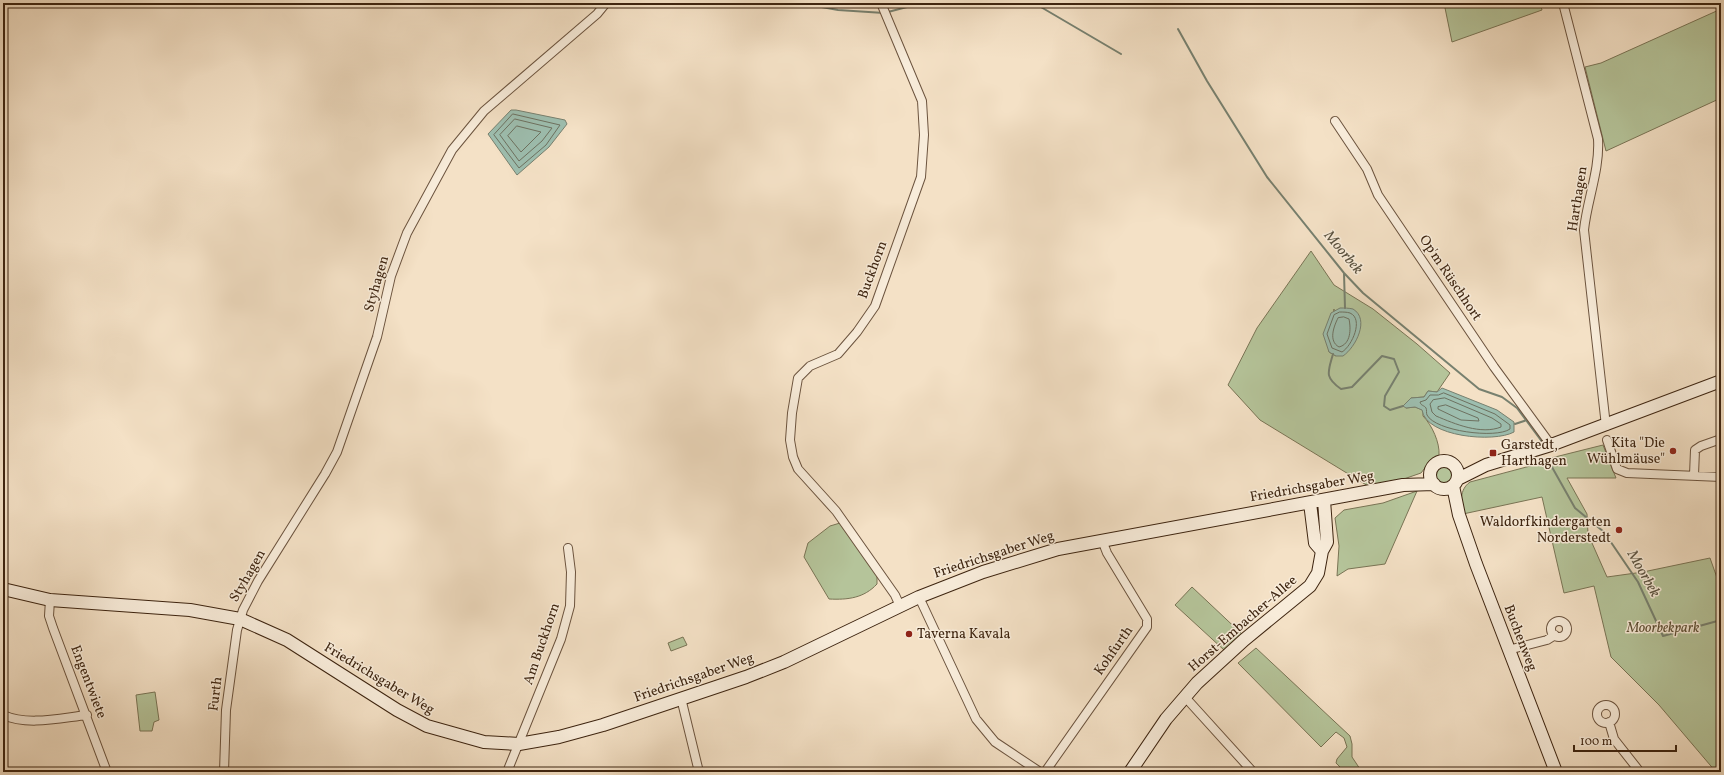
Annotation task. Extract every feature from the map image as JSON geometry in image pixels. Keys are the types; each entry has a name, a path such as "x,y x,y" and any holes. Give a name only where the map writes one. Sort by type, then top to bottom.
{"main road":[{"path":"1449,481 1486,465 1551,446 1606,426 1721,381"},
{"name":"Friedrichsgaber Weg","path":"3,589 50,600 84,604 190,610 240,619 287,640 397,710 427,726 484,742 519,744 559,737 603,725 784,662 919,597 1009,564 1058,549 1403,485 1449,481 1450,462 1442,462 1435,465 1425,476 1403,485"},
{"name":"Buchenweg","path":"1431,471 1431,480 1449,481 1459,514 1508,650 1556,772"},
{"name":"Horst-Embacher-Allee","path":"1130,772 1158,731 1184,697 1214,666 1310,586 1320,566 1322,551 1327,542 1324,500"},
{"path":"1310,503 1315,543 1322,551"}],"street":[{"name":"Styhagen","path":"240,619 258,581 325,474 337,452 377,337 391,276 407,233 452,150 484,111 597,14 606,3"},
{"name":"Harthagen","path":"1563,3 1598,139 1599,155 1586,212 1584,230 1606,426"},
{"name":"Buckhorn","path":"884,10 922,101 924,135 921,177 875,306 857,332 838,354 810,366 798,378 792,413 790,440 793,457 798,469 836,511 895,595 900,606"},
{"name":"Op'm Rüschhort","path":"1335,121 1367,169 1378,195 1494,367 1551,446"},
{"path":"1694,475 1695,450 1701,446 1721,439"},
{"path":"1607,440 1617,469 1627,473 1721,477"},
{"name":"Kohfurth","path":"1045,772 1147,627 1147,619 1107,553 1102,540"},
{"name":"Am Buckhorn","path":"507,772 561,639 570,606 571,572 568,548"},
{"path":"919,597 976,719 995,742 1040,772"},
{"name":"Engentwiete","path":"50,600 49,616 107,772"},
{"name":"Furth","path":"224,772 226,710 240,619"},
{"path":"1508,650 1547,640 1555,635"},
{"path":"1184,697 1253,772"},
{"path":"681,698 699,772"},
{"path":"3,715 13,719 32,721 87,715"},
{"path":"1609,722 1614,739 1640,772"}],"green space":[{"path":"1444,3 1540,3 1542,10 1452,42"},
{"path":"1721,9 1721,98 1606,151 1585,67 1601,63"},
{"path":"1311,251 1334,285 1373,309 1417,344 1450,373 1437,392 1428,391 1424,397 1411,398 1406,408 1415,407 1423,410 1423,416 1435,434 1439,455 1431,460 1421,473 1398,481 1368,486 1260,420 1228,385 1257,328","holes":["1334,309 1336,356 1329,352"]},
{"name":"Moorbekpark","path":"1603,445 1616,478 1567,478 1587,514 1588,534 1607,577 1643,572 1710,558 1721,589 1721,772 1716,772 1659,705 1611,657 1594,586 1564,593 1542,497 1463,514 1461,501 1462,492 1466,485 1470,482 1534,465 1543,460"},
{"path":"1444,467 1450,470 1453,476 1450,482 1444,485 1438,482 1435,476 1438,470"},
{"path":"1417,491 1385,564 1348,569 1337,576 1339,546 1335,518 1344,510 1383,503"},
{"path":"840,523 877,576 877,584 867,592 855,597 829,599 804,557 808,543 830,526"},
{"path":"1192,587 1243,635 1224,650 1175,605"},
{"path":"683,637 687,645 671,651 668,643"},
{"path":"1256,648 1350,736 1352,744 1352,757 1362,772 1345,772 1336,763 1337,759 1347,747 1344,738 1336,732 1321,747 1238,663"},
{"path":"155,692 159,720 154,722 152,731 140,731 136,695"}],"water":[{"path":"511,110 565,120 567,124 549,147 517,175 488,134"},
{"path":"1340,308 1353,309 1358,314 1361,326 1356,340 1348,352 1343,356 1336,356 1329,352 1323,334 1331,313"},
{"path":"1442,388 1497,410 1514,422 1514,432 1492,437 1477,437 1448,432 1435,426 1426,419 1422,410 1415,407 1406,408 1403,406 1411,398 1424,397 1428,391 1437,392"}],"waterway":[{"name":"Moorbek","path":"800,3 838,10 884,13"},
{"name":"Moorbek","path":"888,12 922,3"},
{"name":"Moorbek","path":"1034,3 1121,54"},
{"name":"Moorbek","path":"1178,29 1207,81 1267,177 1344,273 1363,293 1479,389 1502,397 1517,408 1543,443"},
{"path":"1344,273 1345,308"},
{"path":"1333,354 1329,374 1332,381 1341,389 1352,387 1382,356 1394,359 1399,372 1385,396 1384,406 1390,410 1403,406"},
{"path":"1515,424 1527,420"},
{"name":"Moorbek","path":"1548,460 1575,508 1604,532 1638,582 1663,636 1721,620"}],"place":[{"name":"Kita \"Die Wühlmäuse\"","path":"1673,451"},
{"name":"Garstedt, Harthagen","path":"1493,453"},
{"name":"Waldorfkindergarten Norderstedt","path":"1619,530"},
{"name":"Taverna Kavala","path":"909,634"}]}
